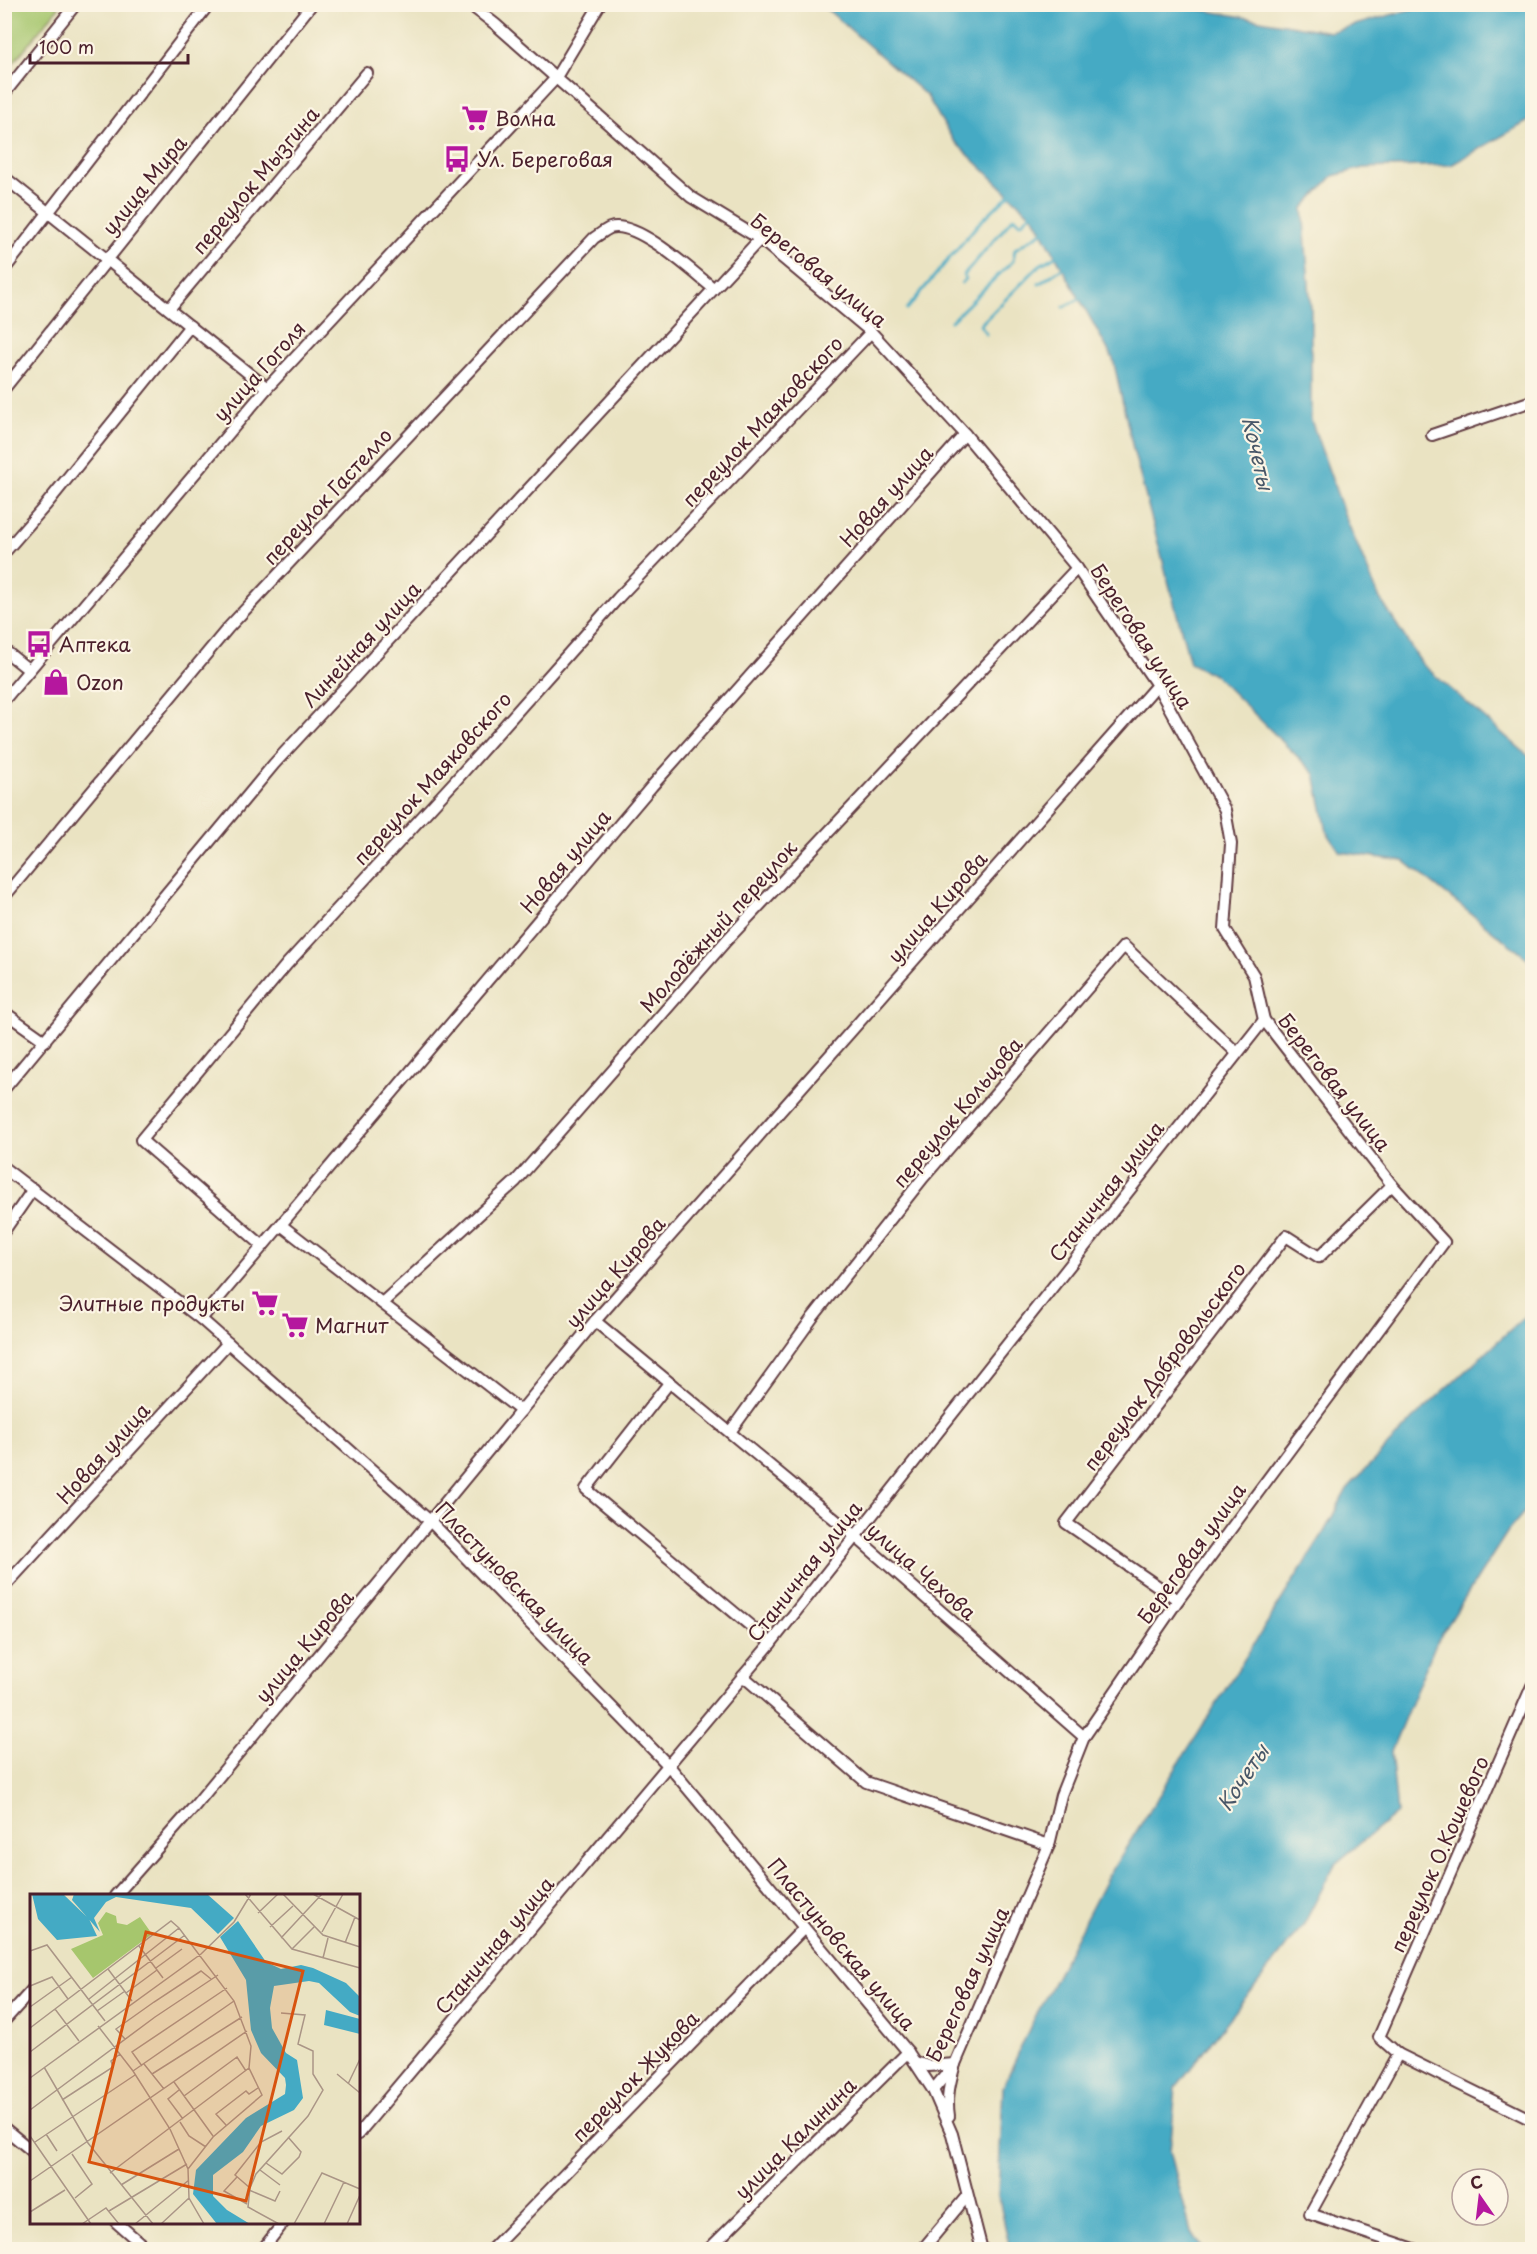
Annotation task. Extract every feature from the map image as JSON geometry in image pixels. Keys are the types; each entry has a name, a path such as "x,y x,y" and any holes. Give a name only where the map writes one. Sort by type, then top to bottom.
{"street":[{"path":"4,94 76,4"},
{"path":"4,270 209,4"},
{"name":"улица Мира","path":"4,389 312,4"},
{"name":"Береговая улица","path":"469,4 495,24 691,197 760,239 871,332 965,434 1077,568 1157,685 1225,810 1231,844 1225,929 1254,976 1264,1020 1392,1185 1444,1242 1178,1600 1084,1737 1061,1795 1049,1845 955,2064 933,2090 952,2134 982,2250"},
{"name":"улица Гоголя","path":"4,700 267,388 555,79 600,4"},
{"name":"переулок Мызгина","path":"169,309 367,74"},
{"path":"4,177 267,388"},
{"name":"переулок Гастелло","path":"4,897 228,628 594,237 612,227 635,230 666,250 712,288"},
{"name":"Линейная улица","path":"4,1089 274,764 712,288 760,239"},
{"path":"4,553 45,506 190,326"},
{"name":"переулок Маяковского","path":"263,1246 141,1140 287,964 456,780 618,598 871,332"},
{"path":"1432,435 1533,401"},
{"name":"Новая улица","path":"201,1319 652,786 965,434"},
{"name":"Молодёжный переулок","path":"382,1302 516,1181 726,941 1077,568"},
{"path":"4,650 29,670"},
{"name":"улица Кирова","path":"118,1894 193,1808 596,1321 1157,685"},
{"name":"переулок Кольцова","path":"729,1432 813,1317 923,1178 1124,946 1237,1053"},
{"path":"4,1012 45,1041"},
{"name":"Станичная улица","path":"360,2132 771,1643 1264,1020"},
{"name":"Пластуновская улица","path":"4,1168 201,1319 431,1522 669,1766 911,2057 933,2090"},
{"name":"переулок Добровольского","path":"1178,1600 1066,1523 1286,1236 1319,1257 1392,1185"},
{"path":"4,1231 33,1189"},
{"path":"281,1225 521,1411"},
{"name":"улица Чехова","path":"596,1321 855,1536 1084,1737"},
{"name":"Новая улица","path":"4,1587 228,1343"},
{"path":"669,1383 586,1489 771,1643"},
{"path":"743,1676 866,1782 1049,1845"},
{"name":"переулок О.Кошевого","path":"1398,2054 1379,2037 1533,1686"},
{"name":"переулок Жукова","path":"491,2250 804,1928"},
{"path":"4,2021 30,1992"},
{"path":"1417,2250 1310,2214 1398,2054 1533,2120"},
{"path":"911,2057 928,2066 955,2064 948,2087 947,2103 952,2134"},
{"name":"улица Калинина","path":"708,2250 911,2057"},
{"path":"4,2128 30,2149"},
{"path":"922,2250 967,2196"},
{"path":"117,2224 148,2250"},
{"path":"262,2250 283,2224"}],"green space":[{"path":"5,4 57,4 59,7 5,73"}],"water":[{"name":"Кочеты","path":"822,5 1174,5 1330,32 1426,5 1532,5 1532,119 1451,165 1363,168 1333,176 1303,208 1311,310 1311,420 1345,516 1379,597 1422,664 1532,759 1532,962 1404,861 1340,852 1327,832 1315,774 1216,676 1190,663 1134,453 1113,359 1035,219 953,140 927,96"},
{"name":"Кочеты","path":"1532,1310 1532,1503 1508,1531 1436,1643 1391,1751 1397,1813 1335,1864 1304,1924 1176,2087 1170,2151 1191,2232 1202,2249 1010,2249 998,2195 1003,2087 1031,2025 1107,1878 1324,1532 1347,1489 1414,1418"}],"waterway":[{"path":"907,309 978,224 1012,192"},
{"path":"962,283 965,279 964,275 1014,217 1021,223 1032,213"},
{"path":"951,321 1013,261 1015,249 1044,231"},
{"path":"986,334 980,325 1040,265 1057,255"},
{"path":"1039,284 1065,266"},
{"path":"1064,307 1081,298"}],"place":[{"name":"Волна","path":"475,118"},
{"name":"Ул. Береговая","path":"457,159"},
{"name":"Аптека","path":"39,644"},
{"name":"Ozon","path":"56,682"},
{"name":"Элитные продукты","path":"265,1303"},
{"name":"Магнит","path":"295,1325"}]}
